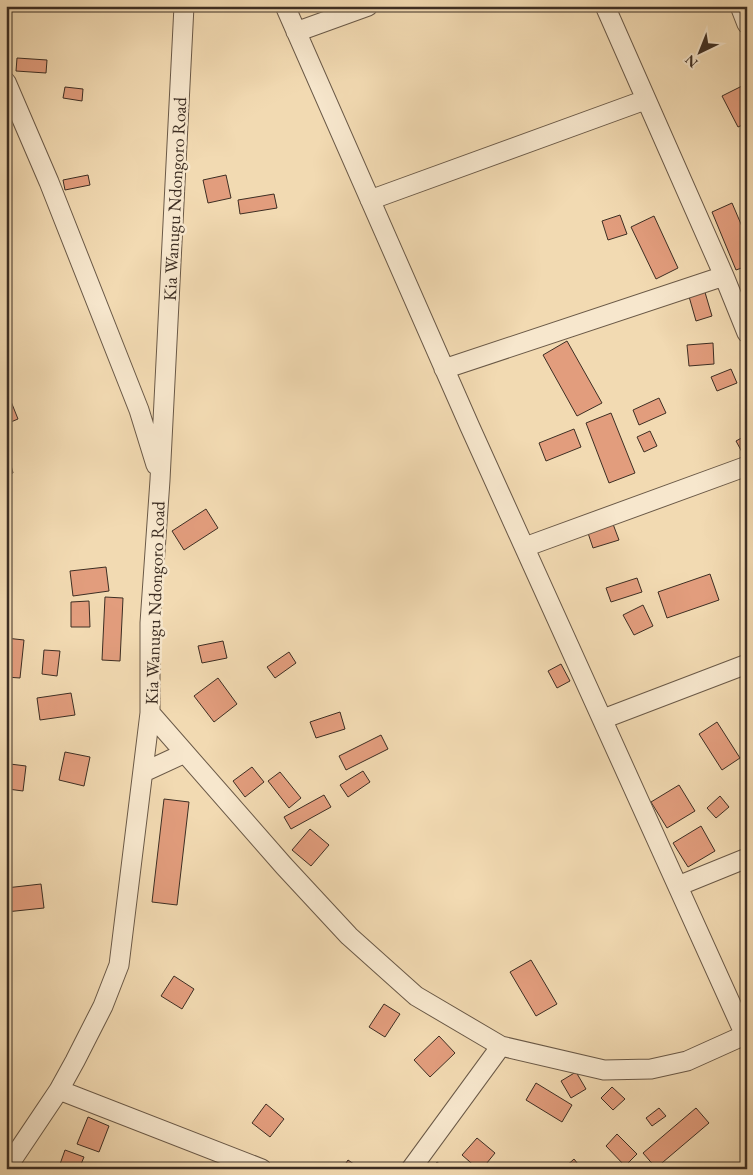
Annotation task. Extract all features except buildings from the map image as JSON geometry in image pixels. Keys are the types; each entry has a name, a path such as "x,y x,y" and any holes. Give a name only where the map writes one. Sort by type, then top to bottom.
{"street":[{"name":"Kia Wanugu Ndongoro Road","path":"6,1169 59,1090 103,1006 119,965 150,713 150,623 160,480 184,6"},
{"path":"150,713 284,866 349,936 416,996 501,1046 604,1070 651,1069 687,1061 746,1034 444,369 285,6"},
{"path":"296,32 368,6"},
{"path":"605,6 724,276 747,333"},
{"path":"740,6 747,24"},
{"path":"6,82 49,182 139,410 160,480"},
{"path":"370,200 646,100"},
{"path":"444,369 724,276"},
{"path":"139,410 164,405"},
{"path":"525,548 747,466"},
{"path":"603,719 747,664"},
{"path":"144,772 185,752"},
{"path":"678,886 747,858"},
{"path":"411,1169 501,1046"},
{"path":"59,1090 262,1169"}]}
